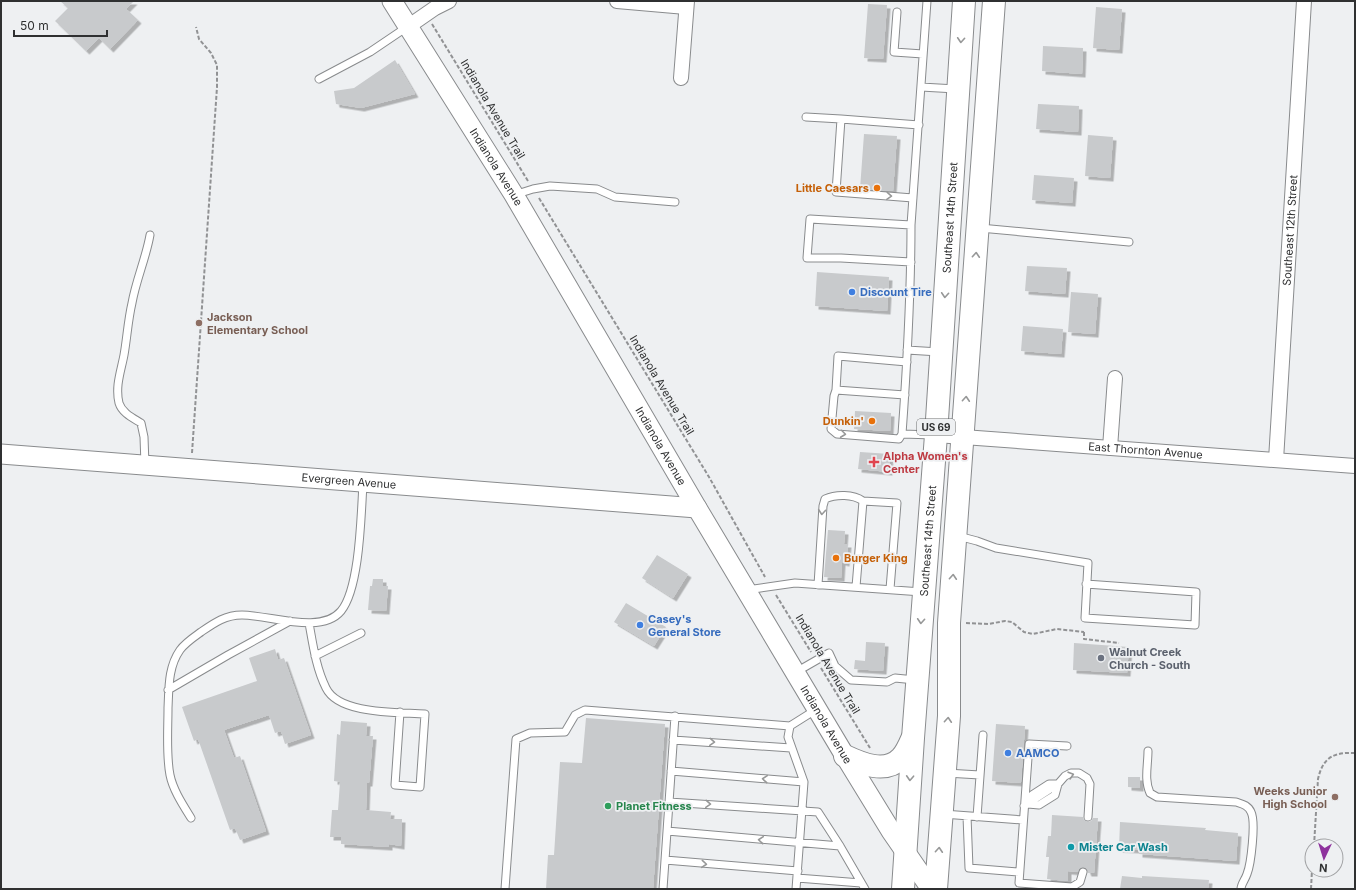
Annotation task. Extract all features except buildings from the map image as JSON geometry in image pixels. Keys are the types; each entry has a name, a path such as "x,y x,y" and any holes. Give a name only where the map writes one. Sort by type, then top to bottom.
{"main road":[{"name":"Indianola Avenue","path":"392,1 514,195 697,508 845,756 888,826 931,889"},
{"name":"Southeast 14th Street","path":"904,889 923,592 936,435 964,1"},
{"name":"US 69","path":"936,889 949,716 950,623 994,1"},
{"path":"958,89 969,90 976,96 977,118 973,161 974,184 980,202"},
{"name":"Evergreen Avenue","path":"1,454 697,508"},
{"path":"845,756 858,763 877,767 886,766 901,758 913,738"}],"street":[{"path":"409,26 435,8 449,1"},
{"path":"617,1 687,4 681,78"},
{"name":"Southeast 12th Street","path":"1276,460 1304,1"},
{"path":"1110,448 1115,378"},
{"name":"East Thornton Avenue","path":"936,435 1355,466"}],"lane":[{"path":"907,362 838,356 832,429 837,434 898,439 902,434 907,362 911,225 927,1"},
{"path":"897,12 894,52 923,54"},
{"path":"319,79 370,52 409,26"},
{"path":"921,87 958,89"},
{"path":"806,117 919,125"},
{"path":"841,119 836,192 913,198"},
{"path":"514,195 533,189 550,186 597,189 615,196 675,202"},
{"path":"911,225 810,220 807,258 841,258 911,262"},
{"path":"978,228 1129,242"},
{"path":"145,465 144,437 141,423 128,416 119,404 117,384 124,353 132,303 150,235"},
{"path":"907,350 941,352"},
{"path":"836,390 905,395"},
{"path":"902,434 936,435"},
{"path":"191,818 178,797 170,775 168,745 168,690 172,667 180,649 191,639 219,620 241,615 309,623 328,621 341,611 350,595 355,574 361,524 363,481"},
{"path":"818,585 823,506 825,499 833,495 857,497 863,501 897,503 890,590"},
{"path":"856,587 863,501"},
{"path":"956,536 977,541 996,548 1088,563 1086,584 1085,618 1195,625 1196,592 1086,584"},
{"path":"747,590 794,583 923,592"},
{"path":"168,690 290,621"},
{"path":"309,623 315,656 326,689 335,699 347,706 425,714 420,787 395,785 400,712"},
{"path":"315,656 361,633"},
{"path":"795,672 829,653 835,666 851,680 887,682 895,678 917,680"},
{"path":"505,889 516,739 530,733 566,732 575,715 585,710 790,726 817,709"},
{"path":"663,889 675,716"},
{"path":"790,726 788,737 804,782 796,889"},
{"path":"977,817 983,735"},
{"path":"674,740 791,748"},
{"path":"1067,746 1030,744 1019,883 1043,887 1072,887 1080,882 1083,872"},
{"path":"1148,751 1147,787 1150,793 1158,796 1236,802 1246,806 1251,812 1253,820 1250,861 1241,889"},
{"path":"671,771 804,782"},
{"path":"945,773 980,775"},
{"path":"1026,805 1058,784 1065,776 1071,773 1079,773 1087,778 1090,784 1088,817"},
{"path":"669,802 818,812 863,886"},
{"path":"942,814 1023,820"},
{"path":"967,816 969,868 1019,872"},
{"path":"667,831 840,846"},
{"path":"665,860 798,874 863,886"}],"path":[{"name":"Indianola Avenue Trail","path":"432,23 709,477 771,586 873,753"},
{"path":"191,468 218,87 217,65 211,53 199,39 196,27"},
{"path":"950,623 988,624 1005,621 1012,622 1024,632 1033,634 1048,630 1084,632 1084,640 1119,643"},
{"path":"1314,838 1318,779 1320,771 1324,763 1330,757 1338,753 1355,753"},
{"path":"1311,889 1312,878"}],"place":[{"name":"Little Caesars","path":"877,188"},
{"name":"Discount Tire","path":"852,292"},
{"name":"Jackson Elementary School","path":"199,323"},
{"name":"Dunkin'","path":"872,421"},
{"name":"Alpha Women's Center","path":"874,462"},
{"name":"Burger King","path":"836,558"},
{"name":"Casey's General Store","path":"640,625"},
{"name":"Walnut Creek Church - South","path":"1101,658"},
{"name":"AAMCO","path":"1008,753"},
{"name":"Weeks Junior High School","path":"1335,797"},
{"name":"Planet Fitness","path":"608,806"},
{"name":"Mister Car Wash","path":"1071,847"}]}
